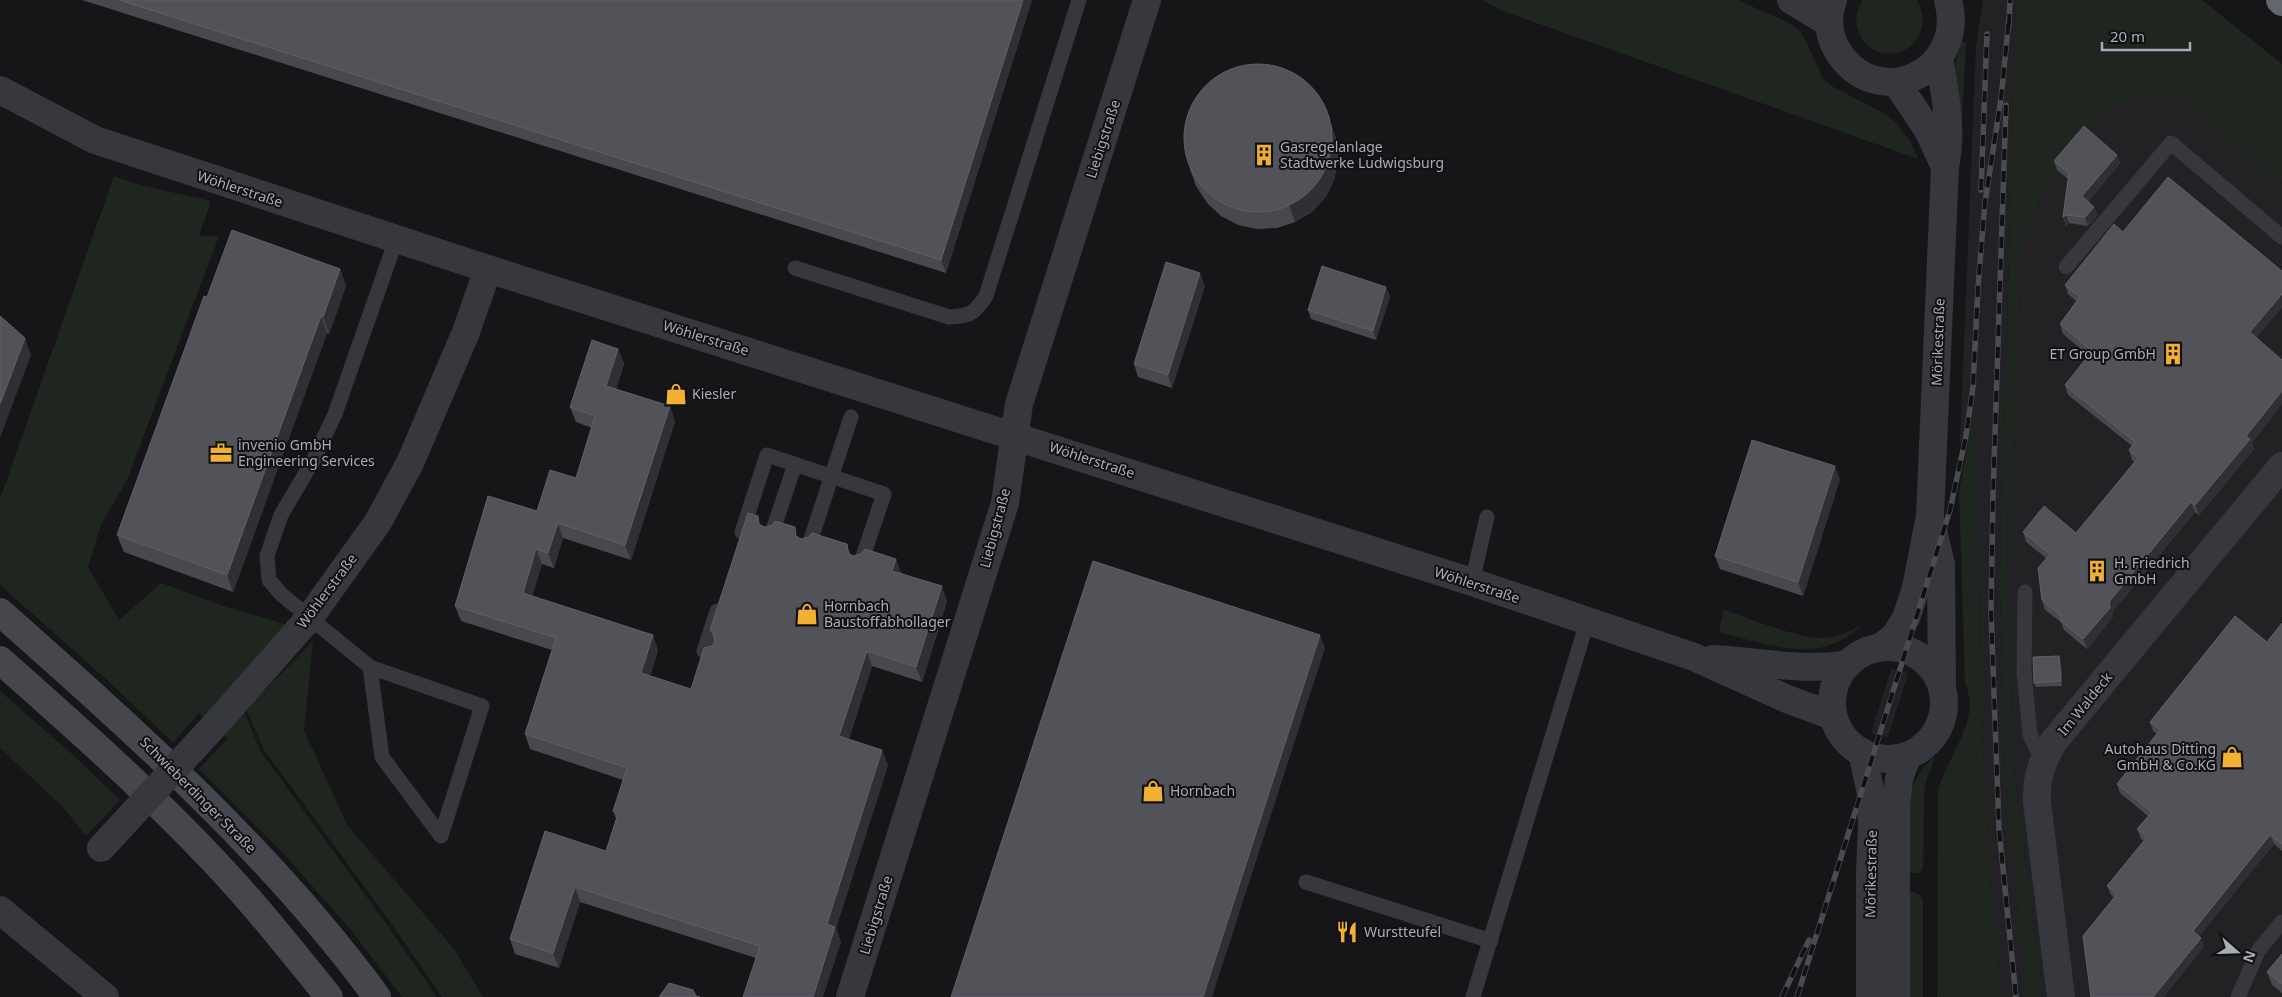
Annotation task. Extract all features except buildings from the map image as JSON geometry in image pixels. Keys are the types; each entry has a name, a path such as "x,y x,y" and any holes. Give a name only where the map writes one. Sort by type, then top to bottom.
{"main road":[{"name":"Schwieberdinger Straße","path":"0,612 126,724 236,830 324,929 377,997"},
{"path":"0,660 101,749 211,858 256,908 329,997"}],"street":[{"name":"Liebigstraße","path":"850,997 1005,503 1019,404 1147,0"},
{"path":"1792,0 1831,11 1833,42 1842,59 1852,68 1876,80 1896,82 1912,78 1927,70 1939,57 1947,44 1951,30 1948,0"},
{"name":"Mörikestraße","path":"1930,516 1941,564 1942,690 1944,706 1941,722 1933,736 1922,748 1907,756 1884,759 1862,752 1844,737 1833,716 1832,698 1837,679 1848,664 1862,653 1881,647 1895,636 1906,618 1916,588 1930,516 1944,167 1949,145 1949,118 1939,57"},
{"name":"Mörikestraße","path":"1896,82 1928,130 1944,167"},
{"name":"Wöhlerstraße","path":"0,90 95,140 396,240 1015,435 1472,582 1694,657 1787,699 1833,716"},
{"name":"Wöhlerstraße","path":"94,846 214,726 310,616 378,522 410,463 466,332 488,269"},
{"name":"Im Waldeck","path":"2061,997 2037,802 2036,785 2042,760 2054,741 2282,466"},
{"name":"Mörikestraße","path":"1881,647 1906,650 1926,662 1936,674 1942,690"},
{"name":"Wöhlerstraße","path":"1694,657 1796,666 1832,667 1848,664"},
{"name":"Mörikestraße","path":"1862,752 1871,794 1870,997"},
{"name":"Mörikestraße","path":"1896,997 1896,808 1899,779 1907,756"},
{"path":"0,910 105,997"}],"lane":[{"path":"794,268 949,317 966,316 978,309 986,296 1080,0"},
{"path":"2066,267 2171,143 2282,237"},
{"path":"370,667 382,757 441,836 482,706 370,667 282,595 269,580 267,556 281,515 314,459 335,414 396,240"},
{"path":"809,545 851,417"},
{"path":"737,548 767,455 884,494 861,562"},
{"path":"772,534 795,464"},
{"path":"1472,582 1487,517"},
{"path":"2025,592 2024,672 2030,735 2042,760"},
{"path":"712,654 704,651 722,595"},
{"path":"1473,997 1587,622"},
{"path":"1306,882 1491,940"},
{"path":"2243,995 2258,952 2282,922"}],"shaded area":[{"path":"1483,0 1738,0 1791,24 1800,31 1823,79 1835,88 1886,114 1898,125 1910,141 1918,159 1503,11"},
{"path":"1863,0 1917,0 1922,16 1921,31 1915,42 1905,50 1892,54 1880,52 1868,46 1859,33 1856,20 1857,12"},
{"path":"1983,0 2016,0 2000,584 2005,775 2026,997 2002,997 1991,892 1980,697 1979,552 1973,411 1967,443 1960,442 1976,45"},
{"path":"2016,0 2202,0 2282,64 2282,183 2178,96 2114,103 2082,132 2053,168 2021,245 2016,427 2007,527 2013,760 2043,997 2026,997 2005,775 2000,584"},
{"path":"1961,42 1966,42 1962,121 1953,73"},
{"path":"2178,96 2282,183 2282,997 2043,997 2013,760 2007,527 2016,427 2021,245 2053,168 2082,132 2114,103"},
{"path":"114,176 140,185 211,201 199,236 219,236 127,480 101,525 88,567 119,620 161,583 226,607 285,624 205,719 199,713 173,743 107,680 0,585 0,499"},
{"path":"1974,408 1979,552 1980,697 1991,892 2002,997 1937,997 1938,791 1946,768 1963,733 1969,710 1969,695 1965,683 1959,492"},
{"path":"1724,610 1788,632 1813,637 1833,637 1864,625 1827,646 1814,649 1787,648 1721,633 1719,630"},
{"path":"313,641 304,730 347,825 454,949 483,997 442,997 388,919 264,750 246,709"},
{"path":"1891,669 1908,674 1888,737 1871,733"},
{"path":"0,691 72,754 120,800 86,836 62,806 0,748"},
{"path":"244,711 261,752 385,922 437,997 402,997 350,929 284,854 199,769 227,739 222,734"},
{"path":"1936,755 1926,781 1924,797 1923,868 1919,873 1904,873 1909,791 1925,765"},
{"path":"1904,891 1917,893 1921,896 1923,903 1923,997 1904,997"}],"railway":[{"path":"2009,25 2010,0"},
{"path":"1797,997 1950,510 1966,436 1973,387 1985,202 2001,99 2009,18"},
{"path":"1981,190 1987,34"},
{"path":"2006,105 1991,611 1999,829 2016,997"},
{"path":"1782,997 1809,940"}],"place":[{"name":"Gasregelanlage Stadtwerke Ludwigsburg","path":"1264,155"},
{"name":"ET Group GmbH","path":"2173,354"},
{"name":"Kiesler","path":"676,394"},
{"name":"invenio GmbH Engineering Services","path":"221,453"},
{"name":"H. Friedrich GmbH","path":"2097,571"},
{"name":"Hornbach Baustoffabhollager","path":"807,614"},
{"name":"Autohaus Ditting GmbH & Co.KG","path":"2232,757"},
{"name":"Hornbach","path":"1153,791"},
{"name":"Wurstteufel","path":"1347,932"}]}
